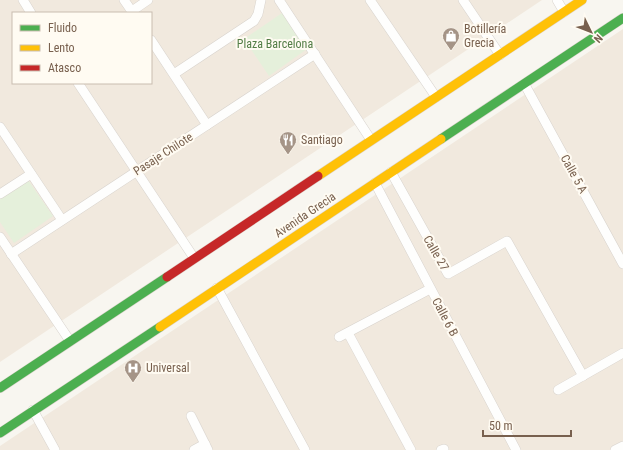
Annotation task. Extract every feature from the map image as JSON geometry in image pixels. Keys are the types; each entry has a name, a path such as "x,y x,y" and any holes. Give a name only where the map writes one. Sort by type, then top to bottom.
{"main road":[{"path":"1,384 70,341 582,0"},
{"name":"Avenida Grecia","path":"0,433 623,18"}],"street":[{"path":"23,0 30,12"},
{"path":"124,0 132,12 148,0"},
{"path":"174,74 254,21 258,14 261,0"},
{"path":"279,0 371,140"},
{"path":"370,0 436,97"},
{"path":"464,0 500,55"},
{"path":"557,0 564,12"},
{"path":"152,41 207,125"},
{"name":"Pasaje Chilote","path":"11,254 315,54"},
{"path":"79,84 194,258"},
{"name":"Calle 5 A","path":"524,85 623,264"},
{"path":"0,127 62,220"},
{"name":"Calle 27","path":"391,172 448,274 507,241 583,376"},
{"path":"0,194 31,174"},
{"name":"Calle 6 B","path":"374,183 516,450"},
{"path":"0,237 70,341"},
{"path":"217,288 305,450"},
{"path":"411,450 344,335 430,289"},
{"path":"558,390 623,353"},
{"path":"33,410 55,450"},
{"path":"191,416 207,447 194,450"},
{"path":"615,450 623,446"}],"shaded area":[{"path":"0,0 542,0 0,362"},
{"path":"623,29 623,450 0,450 0,446"}],"green space":[{"name":"Plaza Barcelona","path":"282,13 307,49 269,76 244,39"},
{"path":"28,180 53,216 14,243 0,222 0,199"}],"traffic: fast":[{"path":"441,139 623,18"},
{"path":"0,388 167,277"},
{"path":"0,433 160,327"}],"traffic: slow":[{"path":"318,176 582,0"},
{"path":"160,327 441,139"}],"traffic: jam":[{"path":"167,277 318,176"}],"place":[{"name":"Botillería Grecia","path":"451,51"},
{"name":"Santiago","path":"288,155"},
{"name":"Universal","path":"133,383"}]}
